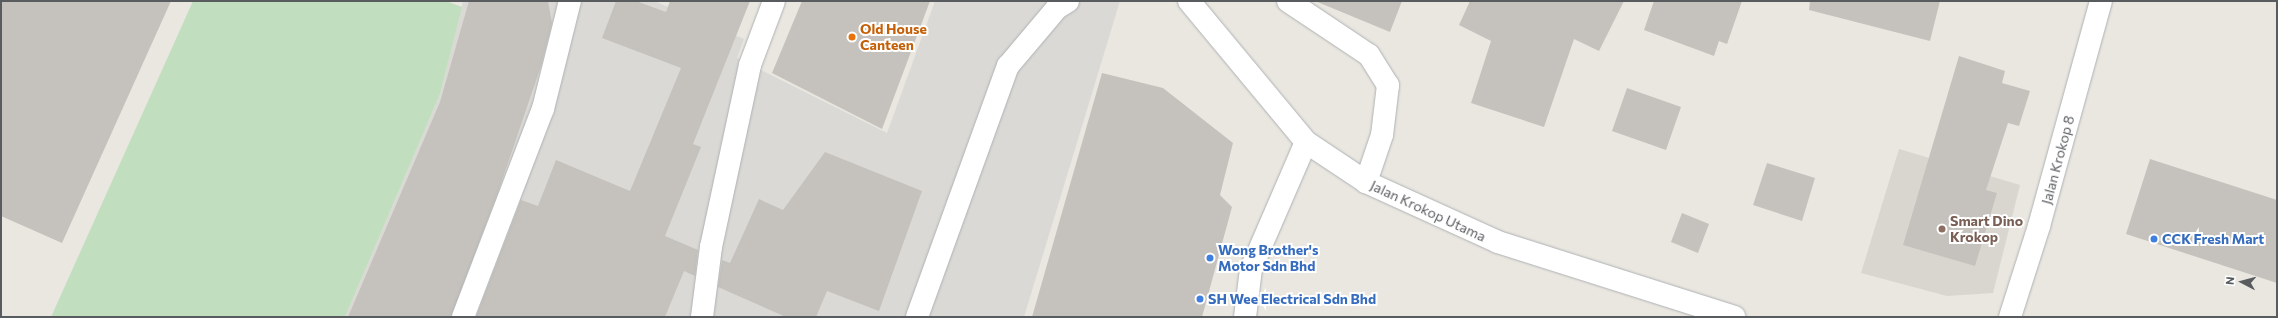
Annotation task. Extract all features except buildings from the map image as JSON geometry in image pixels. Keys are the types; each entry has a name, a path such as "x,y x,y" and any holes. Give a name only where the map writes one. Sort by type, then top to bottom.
{"street":[{"path":"463,317 543,109 570,1"},
{"path":"702,317 711,247 750,66 774,1"},
{"path":"917,317 1008,66 1057,8 1068,1"},
{"name":"Jalan Krokop Utama","path":"1189,1 1306,142 1366,182 1498,242 1734,317"},
{"path":"1288,1 1369,55 1388,85 1382,135 1366,182"},
{"name":"Jalan Krokop 8","path":"2010,317 2040,226 2101,1"},
{"path":"1245,317 1251,268 1306,142"}],"shaded area":[{"path":"463,1 654,1 744,39 737,58 887,133 935,1 1120,1 1024,317 345,317 440,94"},
{"name":"Smart Dino Krokop","path":"1899,149 2020,185 1993,293 1947,296 1861,273"}],"green space":[{"path":"193,1 446,1 462,7 440,94 345,317 51,317"}],"place":[{"name":"Old House Canteen","path":"852,37"},
{"name":"Smart Dino Krokop","path":"1942,229"},
{"name":"CCK Fresh Mart","path":"2154,239"},
{"name":"Wong Brother's Motor Sdn Bhd","path":"1210,258"},
{"name":"SH Wee Electrical Sdn Bhd","path":"1200,299"}]}
